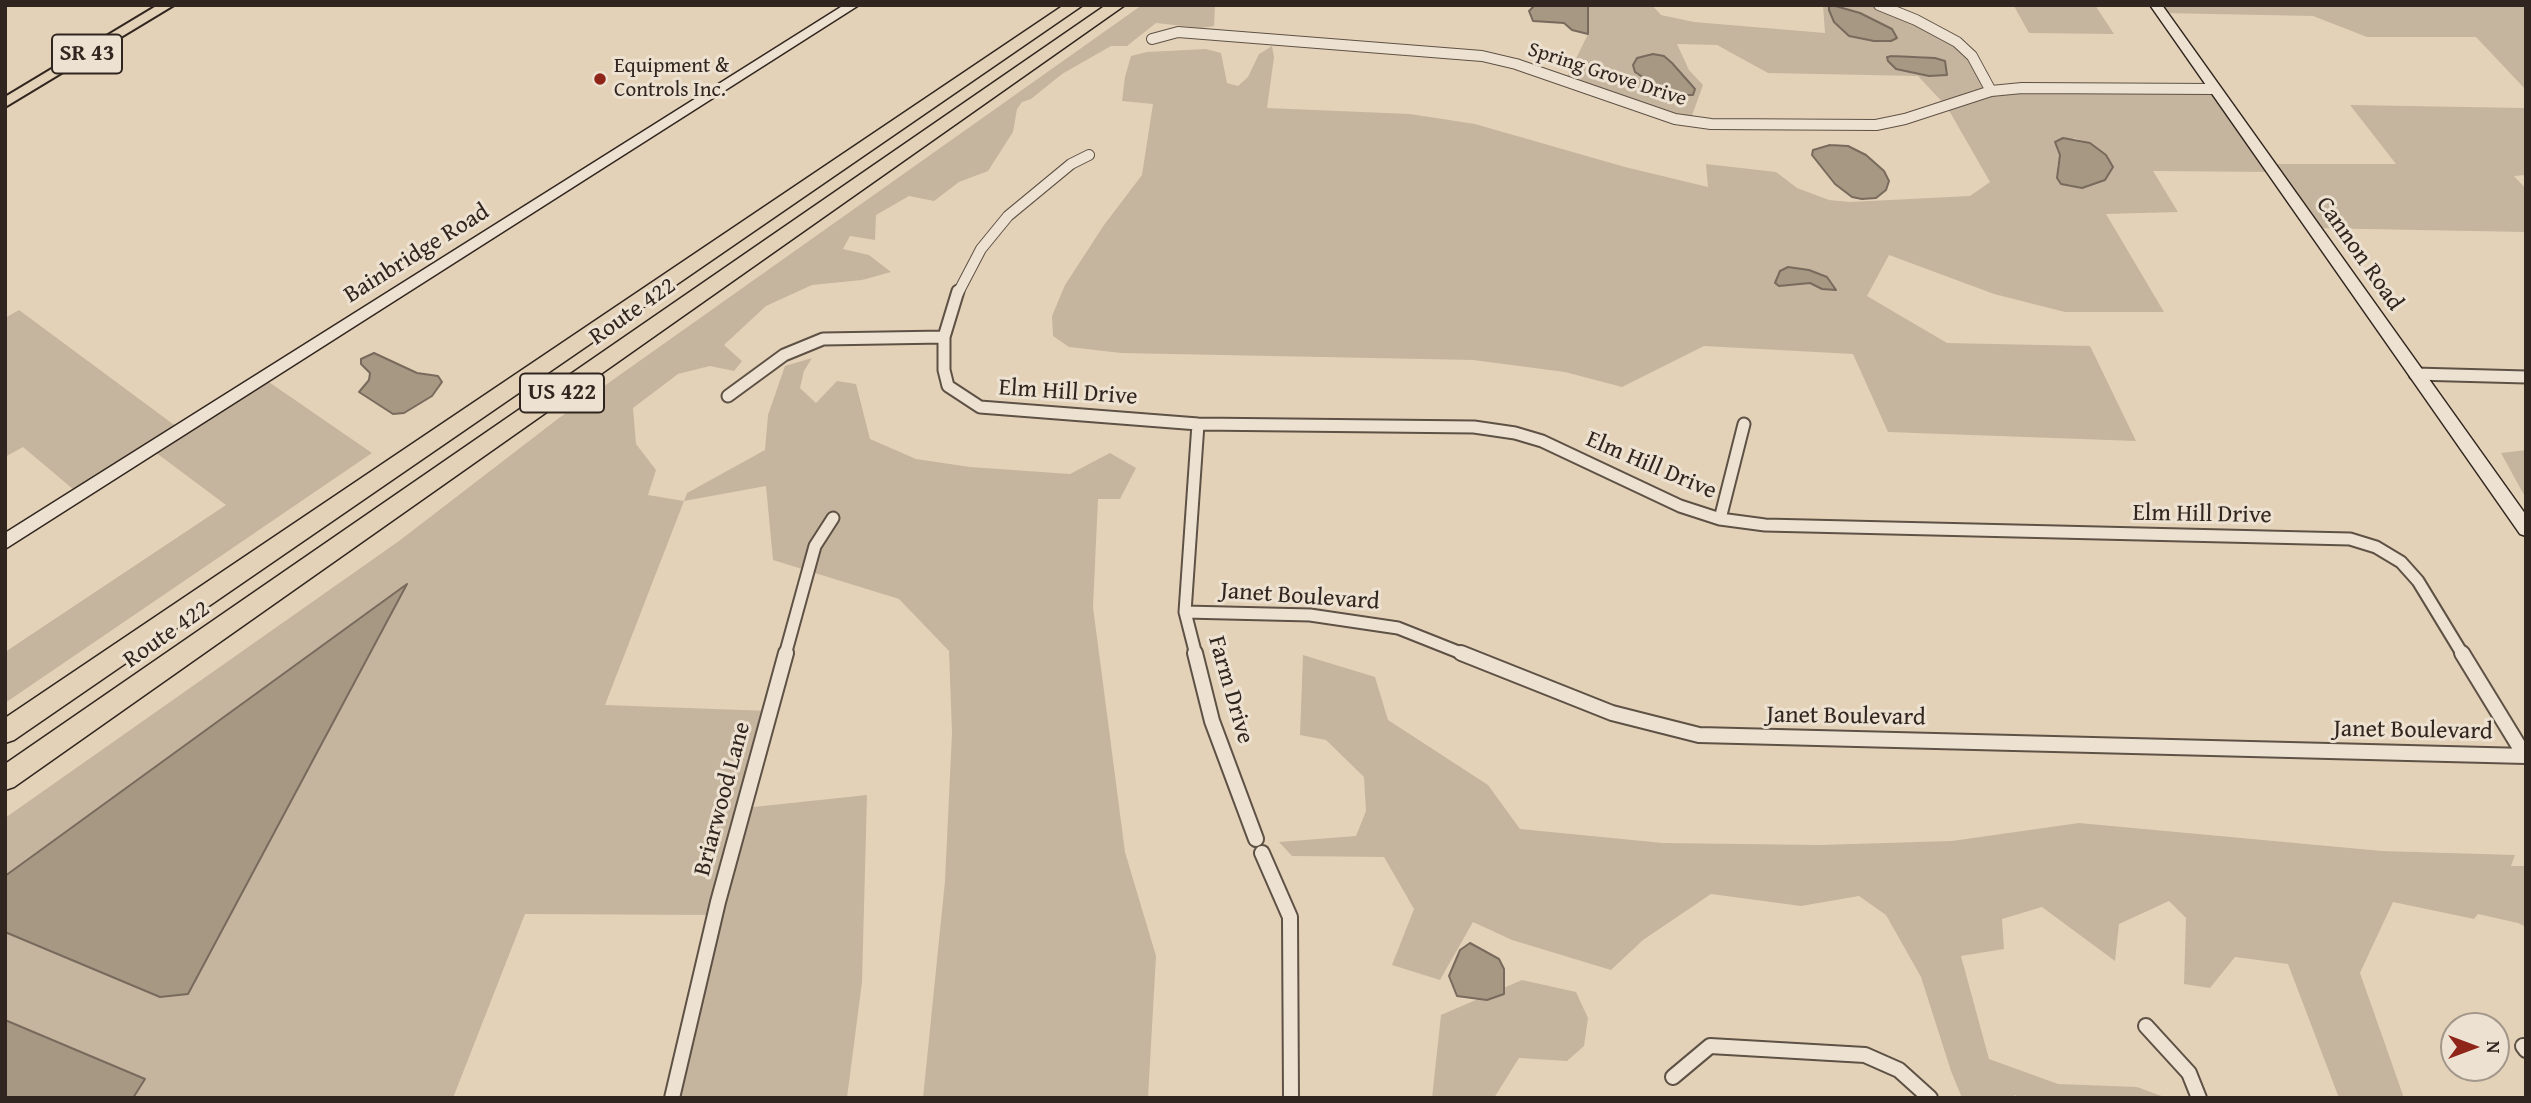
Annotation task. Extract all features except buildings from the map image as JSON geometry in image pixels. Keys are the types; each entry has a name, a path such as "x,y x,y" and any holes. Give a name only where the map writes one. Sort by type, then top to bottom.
{"highway":[{"name":"Route 422","path":"5,732 1075,5"},
{"name":"Route 422","path":"5,779 1117,5"}],"main road":[{"name":"SR 43","path":"5,103 169,5"}],"street":[{"name":"Bainbridge Road","path":"5,542 853,5"},
{"path":"1879,5 1916,20 1957,42 1972,56 1991,91"},
{"name":"Cannon Road","path":"2157,5 2526,528"},
{"name":"Spring Grove Drive","path":"1153,39 1178,32 1482,56 1516,64 1675,119 1711,124 1876,125 1916,116 1991,91 2022,88 2215,89"},
{"name":"Elm Hill Drive","path":"1088,155 1071,164 1008,216 981,249 959,289 944,337 944,370 948,386 980,407 1198,424 1474,427 1515,433 1542,441 1680,506 1720,519 1765,525 2350,540 2376,547 2401,562 2418,581 2525,756"},
{"path":"728,396 784,355 823,339 944,337"},
{"path":"2415,374 2526,377"},
{"name":"Farm Drive","path":"1198,424 1185,612 1212,721 1259,846 1290,917 1291,1098"},
{"path":"1720,519 1744,424"},
{"name":"Briarwood Lane","path":"672,1098 718,902 815,547 833,518"},
{"name":"Janet Boulevard","path":"1185,612 1310,615 1398,628 1612,713 1699,735 2525,756"},
{"path":"2146,1026 2189,1073 2199,1098"},
{"path":"1673,1077 1710,1046 1865,1055 1899,1070 1930,1098"}],"shaded area":[{"path":"1142,5 1215,5 1214,26 1201,28 1156,23 1127,46 1111,46 1062,74 1031,99 1022,102 1017,109 1013,132 988,171 959,182 934,201 909,196 876,215 875,240 850,236 843,249 869,255 891,272 862,280 812,285 766,306 724,345 742,361 734,371 710,366 678,374 633,408 636,444 656,470 648,495 684,501 605,705 770,711 744,808 867,795 862,982 847,1098 672,1098 715,915 525,914 453,1098 133,1098 144,1079 5,1020 5,932 160,997 405,585 5,876 5,818 399,541 559,418"},
{"path":"1535,5 1588,5 1588,34 1572,30 1564,23 1533,21 1529,11"},
{"path":"1588,5 1652,5 1661,15 1694,22 1825,33 1823,5 1860,13 1834,5 1879,5 1957,42 1991,91 2212,90 2267,164 2396,164 2350,105 2526,108 2526,175 2514,176 2526,189 2526,232 2312,228 2273,172 2153,171 2178,212 2106,214 2164,312 2065,312 1994,294 1889,255 1867,296 1947,343 2090,346 2136,441 1888,432 1853,354 1704,346 1622,387 1565,372 1473,360 1121,353 1069,347 1053,336 1052,316 1065,285 1104,225 1142,175 1153,104 1122,101 1131,56 1147,52 1206,49 1221,53 1227,83 1238,86 1248,77 1259,54 1272,46 1274,57 1267,108 1410,114 1475,124 1625,167 1708,187 1706,164 1776,172 1797,188 1829,200 1850,202 1970,196 1990,182 1947,107 1918,76 1768,73 1717,45 1677,44 1689,70 1703,85 1690,121 1565,81 1588,34","holes":["1892,56 1915,56 1935,58 1929,76 1896,69","2074,138 2090,143 2106,155 2057,167 2060,155"]},
{"path":"1832,5 1860,13 1892,29 1897,38 1891,41 1874,41 1849,36 1834,22 1829,10"},
{"path":"2095,5 2114,34 2029,33 2014,6"},
{"path":"2156,5 2526,5 2526,90 2476,37 2367,37 2313,16 2162,13"},
{"path":"1653,54 1664,56 1672,63 1695,89 1693,95 1677,95 1656,86 1635,72 1633,65 1637,58"},
{"path":"1887,57 1945,61 1947,75 1929,76 1896,69 1888,61"},
{"path":"2063,138 2090,143 2106,155 2113,167 2105,180 2082,188 2061,184 2057,178 2060,155 2055,142"},
{"path":"1830,145 1848,146 1866,155 1884,171 1889,181 1886,190 1876,198 1862,199 1852,197 1835,184 1812,155 1813,150"},
{"path":"1788,267 1809,270 1827,277 1836,290 1822,289 1810,283 1779,286 1775,283 1780,271"},
{"path":"19,310 181,430 263,378 372,453 5,703 5,652 226,505 151,449 80,495 23,447 5,457 5,318"},
{"path":"374,353 417,373 438,376 442,382 432,396 404,413 393,414 359,392 369,380 370,373 361,364 361,359"},
{"path":"812,358 804,371 800,388 816,403 837,381 856,384 870,439 916,459 970,467 1070,474 1110,453 1136,468 1120,499 1098,499 1093,607 1125,852 1156,956 1148,1098 923,1098 945,881 952,733 949,651 899,599 773,560 766,486 684,501 687,493 765,450 768,415 785,366"},
{"path":"2526,450 2526,495 2524,495 2501,453"},
{"path":"407,584 188,994 160,997 5,932 5,876"},
{"path":"1303,655 1375,677 1388,720 1488,785 1520,829 1663,843 1819,845 1952,841 2079,823 2382,851 2515,855 2511,866 2526,866 2526,927 2478,914 2474,919 2393,902 2360,973 2404,1098 2339,1098 2288,964 2235,957 2210,988 2184,984 2186,918 2169,901 2119,924 2115,961 2042,907 2002,919 2004,949 1961,956 1989,1059 2058,1084 2137,1087 2167,1098 2019,1098 2015,1095 2014,1098 1962,1098 1921,977 1886,915 1859,896 1801,906 1711,894 1643,940 1611,970 1512,940 1473,922 1440,980 1392,965 1414,909 1384,857 1292,856 1279,842 1356,836 1366,811 1364,777 1326,740 1300,735"},
{"path":"1470,943 1499,959 1504,969 1504,994 1487,1000 1457,996 1449,976 1460,950"},
{"path":"1522,980 1576,992 1588,1018 1584,1046 1567,1061 1519,1058 1494,1098 1432,1098 1441,1015"},
{"path":"5,1020 145,1079 133,1098 5,1098"}],"place":[{"name":"Equipment & Controls Inc.","path":"600,79"}]}
